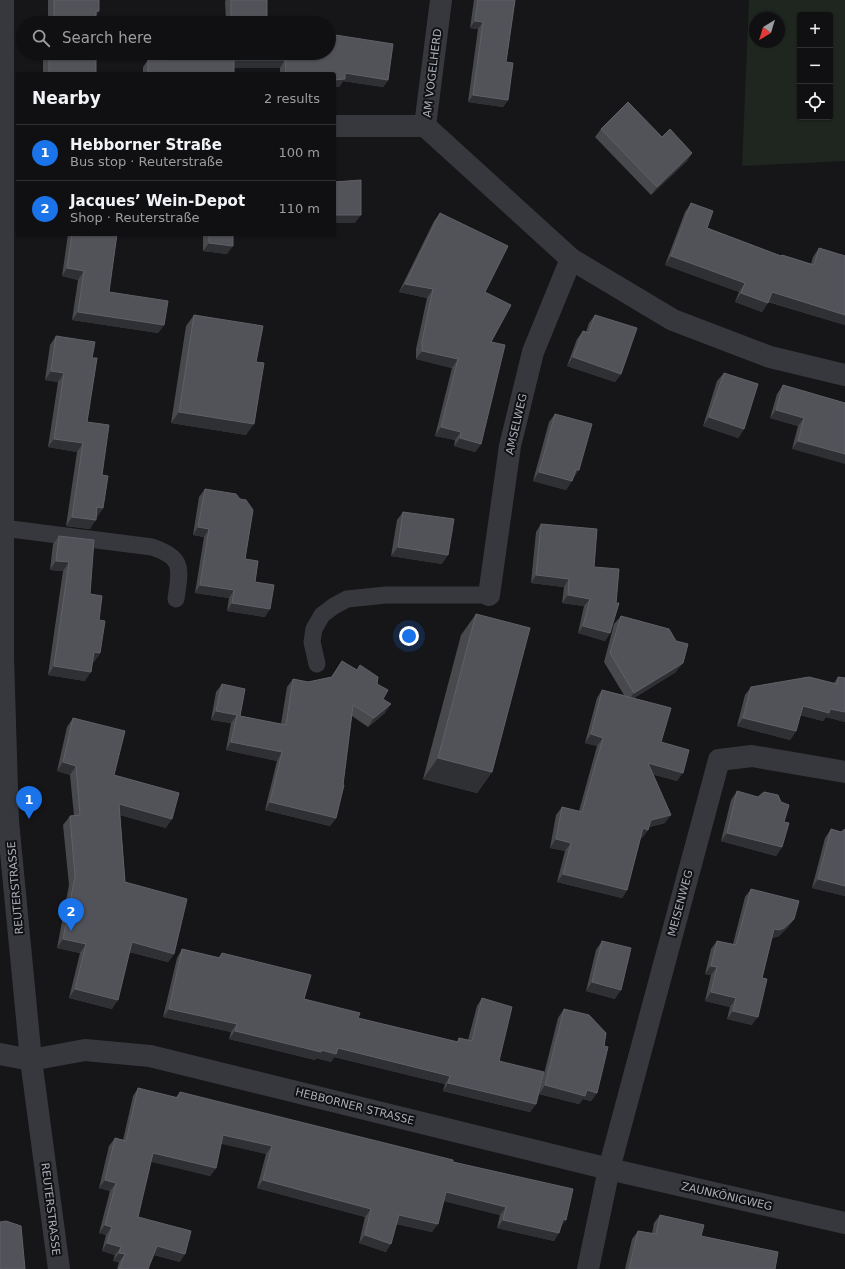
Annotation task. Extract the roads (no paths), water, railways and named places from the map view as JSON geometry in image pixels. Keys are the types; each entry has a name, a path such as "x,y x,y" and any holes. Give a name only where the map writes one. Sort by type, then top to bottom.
{"street":[{"name":"REUTERSTRASSE","path":"3,0 10,125 3,528 3,763 31,1060 59,1269"},
{"name":"AM VOGELHERD","path":"336,126 425,126 441,0"},
{"path":"425,126 571,260 673,320 770,357 845,375"},
{"name":"AMSELWEG","path":"489,596 510,446 533,352 571,260"},
{"name":"MEISENWEG","path":"608,1169 718,760 752,756 845,772"},
{"name":"HEBBORNER STRASSE","path":"0,1054 31,1060 85,1050 150,1056 608,1169"},
{"path":"588,1269 608,1169"},
{"name":"ZAUNKÖNIGWEG","path":"608,1169 845,1223"}],"lane":[{"path":"3,528 152,547 168,552 175,560 180,570 176,599"},
{"path":"317,664 312,642 314,629 322,615 347,599 386,595 489,596"}],"place":[{"name":"Hebborner Straße","path":"29,819"},
{"name":"Jacques’ Wein-Depot","path":"71,931"}]}
